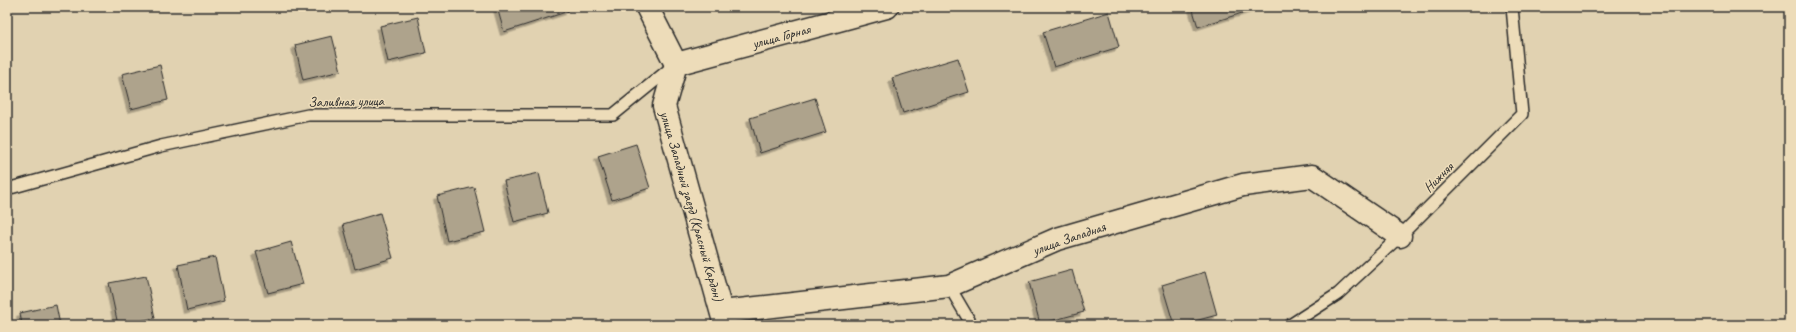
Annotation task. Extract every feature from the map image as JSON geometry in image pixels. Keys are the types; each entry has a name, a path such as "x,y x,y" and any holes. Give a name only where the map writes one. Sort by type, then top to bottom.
{"street":[{"path":"647,7 676,64"},
{"name":"улица Горная","path":"676,64 887,7"},
{"name":"улица Западный заезд (Красный Кардон)","path":"676,64 664,106 724,319"},
{"name":"улица Западная","path":"724,319 949,286 1057,239 1243,185 1312,176 1400,236"}],"lane":[{"name":"Нижняя","path":"1290,325 1338,294 1400,236 1522,114 1512,7"},
{"name":"Заливная улица","path":"7,189 161,146 308,115 613,115 676,64"},
{"path":"949,286 972,325"}],"building":[{"path":"497,7 568,7 569,11 504,32"},
{"path":"1192,7 1261,7 1198,27"},
{"path":"1109,12 1119,47 1054,67 1043,32"},
{"path":"418,17 426,53 388,62 380,26"},
{"path":"332,36 341,71 303,80 295,45"},
{"path":"958,58 969,92 903,113 892,78"},
{"path":"160,65 168,100 131,109 122,74"},
{"path":"815,98 826,132 760,153 750,118"},
{"path":"636,144 650,188 612,200 598,156"},
{"path":"539,173 548,213 514,222 504,181"},
{"path":"474,187 485,232 447,241 437,196"},
{"path":"380,213 393,258 355,269 343,224"},
{"path":"291,242 303,284 268,293 256,252"},
{"path":"215,257 224,301 187,310 178,265"},
{"path":"1072,270 1084,312 1040,324 1029,282"},
{"path":"1205,272 1217,315 1180,325 1174,325 1162,285"},
{"path":"146,276 155,318 118,325 109,283"},
{"path":"56,305 60,325 22,325 20,313"}]}
